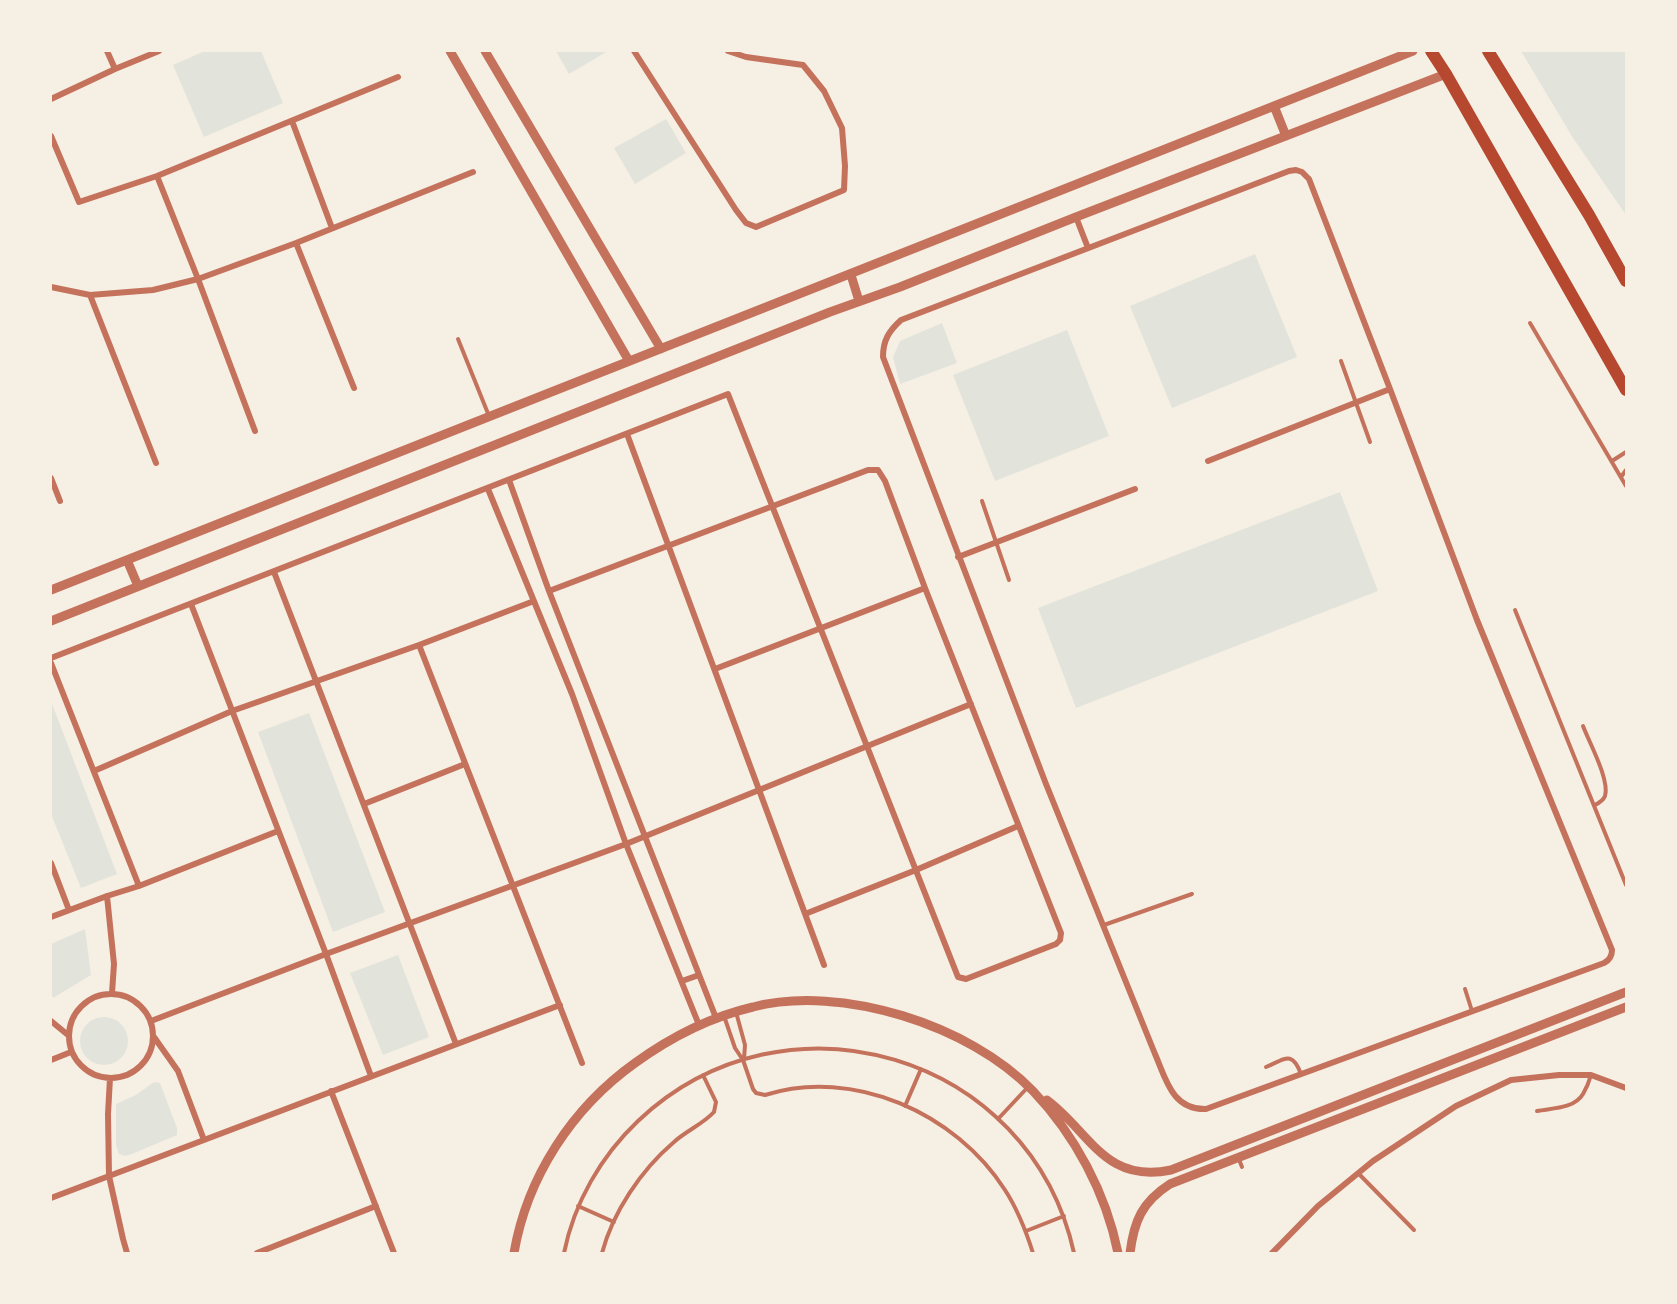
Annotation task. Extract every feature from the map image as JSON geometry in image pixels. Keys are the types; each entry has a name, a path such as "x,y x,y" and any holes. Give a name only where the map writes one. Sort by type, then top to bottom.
{"highway":[{"path":"1431,51 1626,390"},
{"path":"1488,51 1589,215 1626,281"}],"street":[{"path":"107,51 115,69"},
{"path":"51,99 159,51"},
{"path":"450,51 629,361"},
{"path":"485,51 661,349"},
{"path":"634,51 746,223 756,227 844,190 842,128 824,91 803,65 746,57 728,51"},
{"path":"51,590 1413,51"},
{"path":"51,621 742,346 900,287 1446,74"},
{"path":"51,136 79,202 157,176 398,77"},
{"path":"1274,106 1286,136"},
{"path":"292,121 332,228"},
{"path":"1296,170 1309,179 1390,389 1476,620 1612,950 1610,958 1604,963 1206,1109 1195,1109 1179,1101 1173,1094 1159,1064 1046,784 958,557 883,357 883,347 886,336 901,320 1288,171 1296,170"},
{"path":"51,287 90,295 153,290 198,279 296,243 473,172"},
{"path":"157,176 255,431"},
{"path":"1076,217 1088,248"},
{"path":"296,243 354,388"},
{"path":"851,274 859,301"},
{"path":"90,295 156,463"},
{"path":"1208,462 1390,389"},
{"path":"51,658 728,394 773,506 958,977 966,979 1056,944 1060,940 1061,933 885,481 878,470 868,470 773,506 669,545 549,591"},
{"path":"627,434 824,965"},
{"path":"51,478 60,501"},
{"path":"509,480 549,591 644,837 699,975 720,1017"},
{"path":"488,489 572,694 626,844 699,1025"},
{"path":"958,557 1135,489"},
{"path":"127,560 138,586"},
{"path":"274,572 456,1044"},
{"path":"715,669 925,588"},
{"path":"94,771 232,711 419,645 534,601"},
{"path":"191,604 371,1076"},
{"path":"419,645 582,1064"},
{"path":"51,663 139,886"},
{"path":"151,1021 626,844 971,704"},
{"path":"364,804 465,764"},
{"path":"806,914 1018,826"},
{"path":"51,917 139,886 278,831"},
{"path":"51,863 69,910"},
{"path":"107,896 114,964 112,993"},
{"path":"682,981 699,975"},
{"path":"514,1253 522,1220 539,1175 564,1134 592,1099 626,1069 683,1032 753,1006 797,1000 840,1002 882,1009 927,1025 996,1060 1059,1109 1088,1141 1110,1160 1128,1169 1149,1173 1171,1170 1626,992"},
{"path":"112,993 124,995 145,1010 151,1021 154,1037 145,1062 135,1071 123,1077 98,1077 87,1071 72,1052 68,1035 71,1022 77,1010 87,1001 99,995 112,993"},
{"path":"51,1198 560,1005"},
{"path":"1131,1253 1135,1226 1144,1207 1170,1184 1626,1007"},
{"path":"51,1021 68,1035"},
{"path":"154,1037 178,1071 204,1140"},
{"path":"51,1060 72,1052"},
{"path":"1274,1252 1318,1206 1373,1161 1456,1106 1511,1080 1559,1074 1591,1076 1626,1088"},
{"path":"110,1078 109,1176 127,1253"},
{"path":"1030,1088 1050,1109 1093,1178 1111,1224 1118,1253"},
{"path":"331,1091 394,1253"},
{"path":"257,1253 376,1206"}],"lane":[{"path":"1530,323 1626,486"},
{"path":"458,339 489,417"},
{"path":"1341,361 1370,442"},
{"path":"1612,461 1626,452"},
{"path":"1621,477 1626,470"},
{"path":"982,501 1009,580"},
{"path":"1515,610 1626,885"},
{"path":"1583,726 1605,783 1605,797 1595,805"},
{"path":"1103,925 1192,894"},
{"path":"1465,989 1472,1012"},
{"path":"736,1012 745,1045 743,1060"},
{"path":"720,1017 743,1060 753,1089 760,1095 810,1087 831,1087 874,1095 905,1106 938,1123 958,1137 991,1170 1005,1189 1026,1231 1033,1253"},
{"path":"564,1253 578,1206 598,1170 614,1147 653,1107 679,1088 703,1075 743,1060 786,1050 809,1048 834,1048 883,1056 921,1069 974,1098 998,1119 1027,1151 1041,1172 1064,1216 1074,1253"},
{"path":"1266,1067 1289,1058 1297,1062 1301,1074"},
{"path":"905,1106 921,1069"},
{"path":"602,1253 614,1222 632,1191 660,1154 714,1112 716,1102 703,1075"},
{"path":"1537,1111 1569,1106 1577,1102 1591,1076"},
{"path":"998,1119 1030,1088"},
{"path":"1238,1157 1242,1167"},
{"path":"1358,1173 1414,1230"},
{"path":"578,1206 614,1222"},
{"path":"1026,1231 1064,1216"}],"shaded area":[{"path":"205,51 261,51 283,103 204,137 173,65"},
{"path":"556,51 608,51 569,74"},
{"path":"1521,51 1626,51 1626,215 1573,138"},
{"path":"666,119 686,153 635,184 614,148"},
{"path":"1255,254 1297,357 1172,408 1130,306"},
{"path":"942,323 957,363 900,384 893,357 900,341"},
{"path":"1067,330 1109,436 995,481 953,375"},
{"path":"1340,492 1378,591 1076,708 1038,608"},
{"path":"51,701 117,874 81,888 51,814"},
{"path":"309,713 385,912 333,932 258,732"},
{"path":"85,929 91,975 53,998 51,993 51,944"},
{"path":"398,955 429,1037 383,1055 350,973"},
{"path":"99,1017 109,1017 121,1024 128,1036 128,1046 121,1058 109,1065 99,1065 84,1054 80,1046 80,1036 91,1021"},
{"path":"154,1082 160,1083 177,1128 177,1135 132,1154 125,1156 119,1154 116,1145 116,1104 136,1095"}]}
